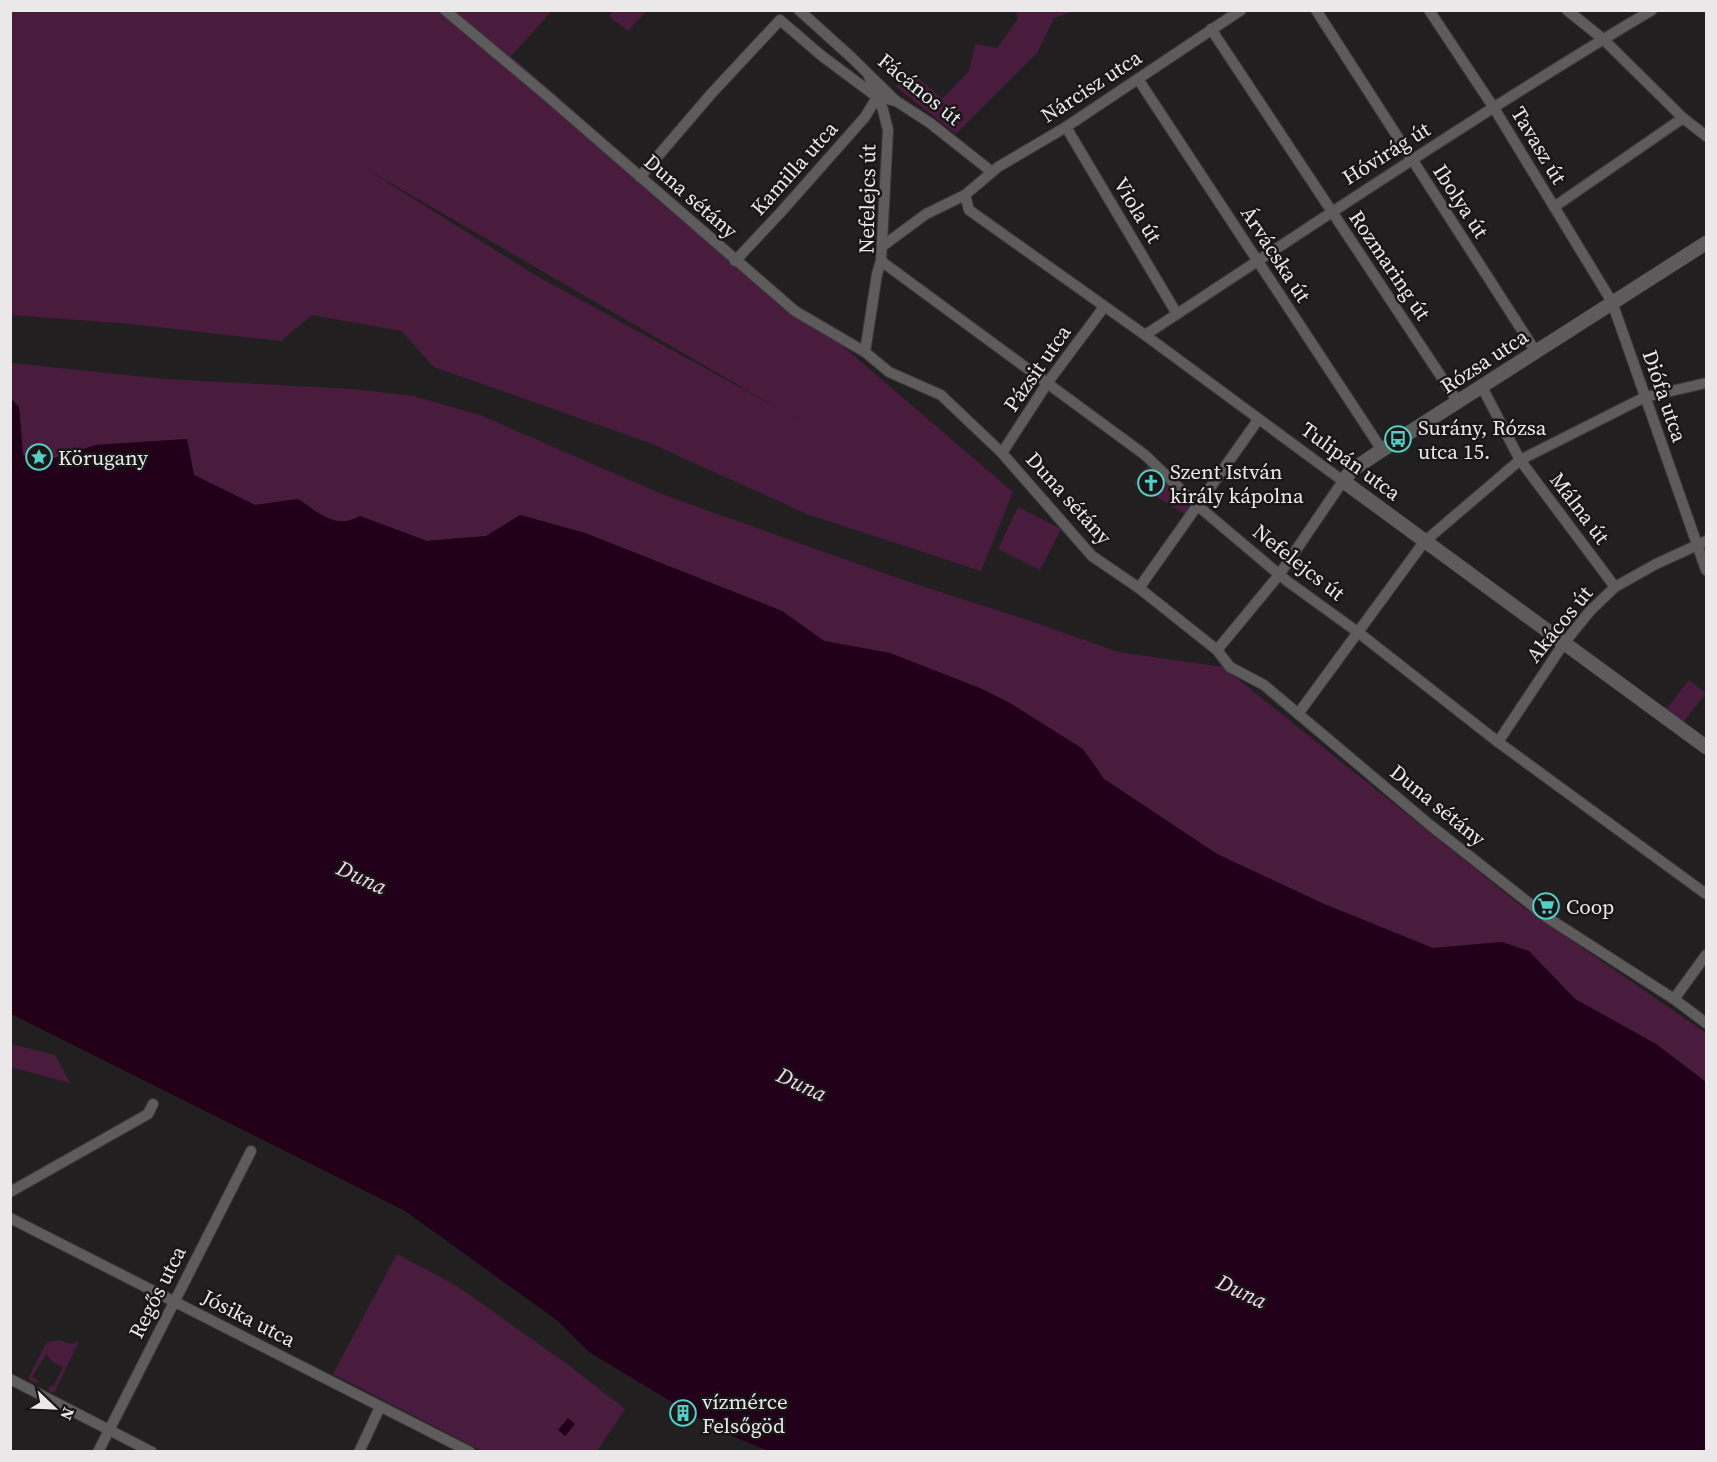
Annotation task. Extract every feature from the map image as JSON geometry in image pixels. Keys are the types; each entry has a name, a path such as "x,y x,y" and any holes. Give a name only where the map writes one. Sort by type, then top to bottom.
{"street":[{"name":"Duna sétány","path":"446,10 795,311 865,352 889,372 940,395 1002,453 1092,556 1139,588 1217,650 1230,667 1264,685 1430,825 1548,918 1674,999 1707,1023"},
{"name":"Fácános út","path":"799,10 896,101 930,123 992,172"},
{"name":"Nárcisz utca","path":"884,245 926,214 965,195 992,172 1066,127 1241,10"},
{"name":"Ibolya út","path":"1316,10 1536,352"},
{"name":"Tavasz út","path":"1429,10 1494,108 1612,302"},
{"path":"1568,10 1604,39 1683,118 1707,136"},
{"name":"Hóvirág út","path":"1145,335 1258,262 1331,211 1652,10"},
{"path":"640,177 711,94 780,20 822,56 877,97 896,101"},
{"name":"Rozmaring út","path":"1211,29 1458,402"},
{"name":"Nefelejcs út","path":"868,74 883,110 888,130 884,245 881,261 1145,455 1198,506 1280,575 1359,633 1498,742 1707,894"},
{"name":"Árvácska út","path":"1138,79 1382,450"},
{"name":"Kamilla utca","path":"735,261 865,117 877,97"},
{"path":"1554,207 1683,118"},
{"name":"Viola út","path":"1066,127 1178,314"},
{"name":"Tulipán utca","path":"965,195 969,210 1145,335 1424,542 1707,747"},
{"name":"Rózsa utca","path":"1217,650 1280,575 1352,470 1707,243"},
{"path":"865,352 881,261"},
{"name":"Diófa utca","path":"1612,302 1645,397 1702,543 1707,570"},
{"name":"Pázsit utca","path":"1002,453 1048,382 1104,307"},
{"path":"1298,714 1424,542 1520,460 1645,397 1707,382"},
{"name":"Málna út","path":"1482,387 1520,460 1615,586"},
{"path":"1139,588 1258,420"},
{"name":"Akácos út","path":"1498,742 1564,643 1590,611 1615,586 1702,543"},
{"path":"1674,999 1707,955"},
{"path":"10,1192 148,1114 153,1104"},
{"name":"Regős utca","path":"98,1452 250,1151"},
{"name":"Jósika utca","path":"10,1218 470,1452"},
{"path":"10,1379 152,1452"},
{"path":"359,1452 380,1407"}],"shaded area":[{"path":"10,11 552,11 511,56 1013,492 981,571 807,514 650,443 434,367 401,331 312,315 281,341 131,324 11,315","holes":["363,167 785,412 535,275"]},
{"path":"613,11 646,11 628,31 609,16"},
{"path":"1016,11 1076,11 1054,18 1037,53 956,134 895,86 917,77 942,99 969,71 975,44 997,48 1018,19"},
{"path":"11,363 165,379 353,389 413,396 480,415 664,495 900,579 1118,652 1223,667 1520,905 1706,1033 1706,1082 1656,1044 1575,999 1549,972 1502,942 1433,948 1324,904 1217,854 1104,779 1082,749 890,653 824,641 782,611 585,533 521,515 486,536 427,541 360,516 343,521 328,518 298,499 255,505 194,475 187,439 96,445 42,462 23,455 19,407 11,398"},
{"path":"1149,464 1196,506 1188,516 1134,483"},
{"path":"1018,507 1061,529 1040,570 998,549"},
{"path":"1689,680 1706,693 1681,725 1664,712"},
{"path":"11,1044 55,1055 70,1083 11,1067"},
{"path":"397,1254 457,1286 567,1364 625,1409 597,1451 482,1451 333,1374"},
{"path":"59,1340 72,1344 79,1341 54,1393 48,1390 51,1385 54,1386 63,1367 53,1362 46,1354 32,1377 39,1381 38,1384 28,1379 46,1343"}],"water":[{"name":"Duna","path":"10,398 19,407 23,455 42,462 96,445 187,439 194,475 255,505 298,499 328,518 343,521 360,516 427,541 486,536 520,515 585,533 782,611 824,641 890,653 980,688 1010,703 1083,749 1104,779 1217,854 1324,904 1433,948 1502,942 1529,951 1575,999 1656,1044 1706,1082 1706,1451 769,1451 720,1431 589,1352 558,1321 405,1211 11,1014"},
{"path":"568,1418 575,1424 565,1436 558,1430"}],"place":[{"name":"Surány, Rózsa utca 15.","path":"1398,439"},
{"name":"Körugany","path":"39,457"},
{"name":"Szent István király kápolna","path":"1151,483"},
{"name":"Coop","path":"1546,906"},
{"name":"vízmérce Felsőgöd","path":"683,1413"}]}
